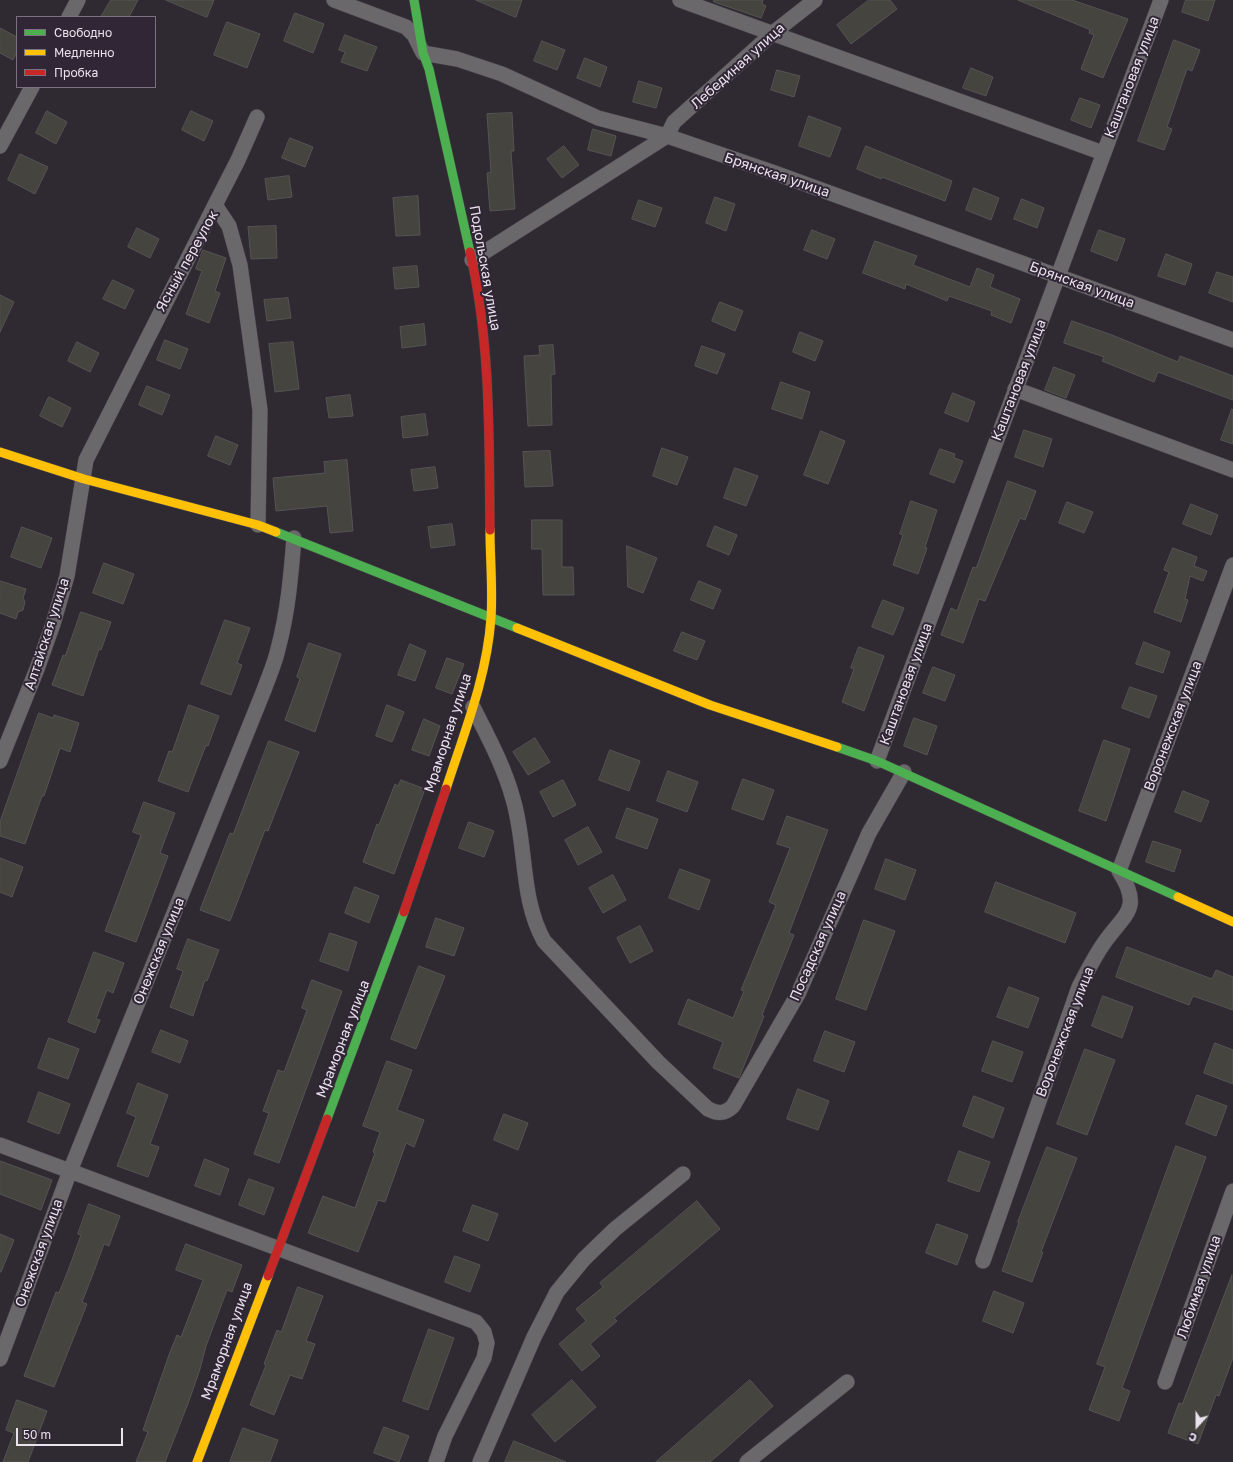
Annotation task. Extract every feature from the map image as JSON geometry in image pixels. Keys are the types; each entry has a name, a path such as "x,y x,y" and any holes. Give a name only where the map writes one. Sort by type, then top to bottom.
{"street":[{"path":"70,16 78,0"},
{"path":"334,0 406,27 414,35 423,53"},
{"name":"Подольская улица","path":"414,0 423,53 429,69 472,260 481,307 486,367 490,507 491,618"},
{"path":"680,0 1103,153"},
{"name":"Лебединая улица","path":"666,136 674,122 773,33 815,0"},
{"name":"Каштановая улица","path":"878,761 1015,389 1161,0"},
{"name":"Брянская улица","path":"423,53 457,59 502,74 598,118 666,136 775,173 1233,340"},
{"path":"0,146 31,88"},
{"path":"215,205 238,160 257,117"},
{"path":"472,260 666,136"},
{"name":"Ясный переулок","path":"84,479 86,460 215,205 229,226 240,265 260,410 258,525"},
{"path":"1015,389 1233,470"},
{"path":"0,452 84,479 258,525 294,538 710,705 878,761 1233,922"},
{"name":"Алтайская улица","path":"0,761 53,624 67,576 84,479"},
{"name":"Онежская улица","path":"0,1358 70,1171 264,690 278,650 284,622 290,589 294,538"},
{"name":"Воронежская улица","path":"983,1262 1079,987 1101,948 1118,927 1131,904 1131,892 1119,871 1233,565"},
{"name":"Мраморная улица","path":"197,1462 391,952 473,707 484,667 491,618"},
{"name":"Посадская улица","path":"473,707 498,756 514,799 529,901 535,926 544,941 658,1062 708,1109 715,1112 722,1113 728,1111 733,1106 798,994 869,833 904,772"},
{"path":"0,1145 278,1247 476,1322 484,1332 487,1343 484,1358 445,1436 436,1462"},
{"path":"480,1462 534,1337 557,1292 584,1259 615,1229 683,1174"},
{"name":"Любимая улица","path":"1165,1382 1233,1191"},
{"path":"747,1462 847,1382"}],"building":[{"path":"111,0 138,0 130,16 102,16"},
{"path":"166,0 214,0 207,17"},
{"path":"476,0 522,0 516,17"},
{"path":"714,0 763,0 762,4 766,6 761,18 714,2"},
{"path":"869,0 890,0 897,9 851,44 837,25"},
{"path":"1018,0 1072,0 1128,19 1103,78 1081,69 1094,35 1089,33 1090,30"},
{"path":"1186,0 1215,0 1208,21 1182,12"},
{"path":"295,13 324,24 313,53 284,41"},
{"path":"227,22 260,34 247,68 214,55"},
{"path":"0,28 16,36 16,54 13,60 0,53"},
{"path":"345,35 377,47 367,71 341,62 345,52 339,50"},
{"path":"1174,40 1200,50 1192,71 1187,69 1167,127 1172,129 1164,150 1138,141"},
{"path":"542,41 565,50 557,70 534,61"},
{"path":"585,58 607,67 600,87 577,78"},
{"path":"971,68 993,77 986,96 963,88"},
{"path":"777,70 800,76 794,97 771,90"},
{"path":"639,81 662,88 656,108 633,102"},
{"path":"1080,98 1100,105 1091,128 1071,120"},
{"path":"47,111 67,122 56,144 36,133"},
{"path":"191,111 213,121 204,141 182,130"},
{"path":"512,113 514,151 511,151 515,209 490,211 487,173 491,172 487,114"},
{"path":"809,116 841,128 830,157 799,146"},
{"path":"593,129 616,136 611,156 588,150"},
{"path":"290,138 313,147 305,167 282,158"},
{"path":"564,146 579,165 562,178 547,159"},
{"path":"866,146 952,181 945,201 857,169"},
{"path":"20,154 48,167 35,194 8,180"},
{"path":"289,176 292,197 268,200 265,179"},
{"path":"974,188 999,198 991,220 966,210"},
{"path":"418,196 420,235 396,236 393,198"},
{"path":"715,197 735,204 726,231 706,223"},
{"path":"1022,199 1044,208 1037,228 1014,219"},
{"path":"639,200 662,208 655,227 632,219"},
{"path":"276,226 277,258 251,259 248,227"},
{"path":"137,228 159,239 150,258 128,247"},
{"path":"812,230 835,239 827,259 804,250"},
{"path":"1099,230 1125,239 1117,261 1091,251"},
{"path":"875,241 917,256 913,265 970,287 977,268 994,275 990,287 1020,299 1011,323 991,315 992,311 949,296 947,301 906,284 905,289 863,273"},
{"path":"203,250 226,258 215,291 220,293 209,323 186,314 202,271 196,269"},
{"path":"1166,254 1192,264 1185,285 1158,276"},
{"path":"417,266 419,287 395,289 393,268"},
{"path":"1217,272 1233,277 1233,302 1209,293"},
{"path":"113,280 134,290 125,309 103,299"},
{"path":"0,295 14,302 0,332"},
{"path":"288,298 291,318 267,321 264,300"},
{"path":"720,302 743,311 735,331 712,321"},
{"path":"1072,321 1112,335 1178,362 1180,356 1233,376 1233,400 1158,372 1154,382 1102,361 1104,357 1064,343"},
{"path":"424,324 426,345 402,348 400,327"},
{"path":"800,332 823,341 815,361 793,352"},
{"path":"165,340 188,349 180,369 157,360"},
{"path":"77,342 99,353 90,372 68,361"},
{"path":"293,342 299,389 275,392 269,344"},
{"path":"553,345 555,374 551,375 552,425 528,426 524,356 540,355 539,346"},
{"path":"702,346 725,354 717,374 695,366"},
{"path":"1054,367 1075,375 1066,398 1045,390"},
{"path":"781,382 810,392 802,419 772,409"},
{"path":"147,386 170,395 162,415 139,405"},
{"path":"953,393 975,402 968,422 945,413"},
{"path":"350,395 353,416 329,418 326,398"},
{"path":"49,397 71,408 62,427 40,416"},
{"path":"1232,409 1233,410 1233,444 1221,440"},
{"path":"425,414 428,435 403,438 401,417"},
{"path":"1024,430 1052,439 1043,467 1015,457"},
{"path":"821,431 845,441 828,484 804,475"},
{"path":"216,436 238,445 230,465 208,456"},
{"path":"662,448 688,457 677,485 653,476"},
{"path":"940,449 955,454 954,458 963,461 954,483 930,474"},
{"path":"550,451 553,486 525,487 523,452"},
{"path":"347,460 353,531 330,533 327,506 276,511 273,478 325,473 324,462"},
{"path":"435,467 438,488 414,491 411,470"},
{"path":"735,468 758,476 746,506 724,498"},
{"path":"1008,481 1036,491 1025,520 1020,518 985,601 979,599 963,643 941,635 951,608 957,611 973,567 976,568"},
{"path":"911,501 937,510 925,547 927,548 918,574 893,565 903,535 900,534"},
{"path":"1067,502 1093,512 1084,533 1059,523"},
{"path":"1191,504 1218,515 1211,535 1183,524"},
{"path":"532,520 562,520 562,567 573,567 574,595 543,595 542,549 532,549"},
{"path":"452,524 455,545 431,548 428,527"},
{"path":"715,526 737,535 729,555 707,546"},
{"path":"22,527 52,538 41,568 11,557"},
{"path":"627,546 657,558 643,593 628,587"},
{"path":"1173,548 1197,557 1194,566 1207,571 1203,581 1190,576 1185,599 1188,600 1181,622 1154,612 1169,572 1164,570"},
{"path":"104,563 134,574 123,604 93,593"},
{"path":"0,581 26,589 23,598 25,602 23,610 18,612 16,619 0,613"},
{"path":"699,581 721,590 713,609 691,600"},
{"path":"883,600 904,608 893,635 872,627"},
{"path":"81,612 111,622 101,650 99,649 83,696 52,685 63,655 65,656"},
{"path":"225,620 250,628 237,663 242,665 231,695 201,684"},
{"path":"682,632 705,641 697,660 674,651"},
{"path":"1144,642 1170,652 1163,673 1136,664"},
{"path":"309,643 341,654 315,732 285,720 300,679 297,677"},
{"path":"410,644 426,651 415,681 398,675"},
{"path":"859,647 884,656 864,711 842,702 854,669 851,668"},
{"path":"447,658 464,664 452,694 436,688"},
{"path":"933,667 955,675 945,701 923,693"},
{"path":"1130,687 1157,696 1149,718 1122,708"},
{"path":"189,705 219,716 188,792 158,781 169,751 172,752"},
{"path":"387,705 404,712 392,742 376,736"},
{"path":"39,713 53,718 54,715 79,723 70,752 60,748 44,796 42,796 25,844 0,836 0,822"},
{"path":"914,718 937,726 927,755 904,746"},
{"path":"424,719 440,726 429,756 412,750"},
{"path":"535,738 550,762 528,775 513,752"},
{"path":"1104,740 1130,749 1106,821 1079,811"},
{"path":"269,741 299,752 268,831 265,830 230,921 200,910 230,833 233,834"},
{"path":"610,750 640,761 629,791 599,780"},
{"path":"668,771 698,782 687,812 657,801"},
{"path":"743,779 774,790 763,820 732,809"},
{"path":"401,780 425,789 394,874 363,862 377,824 379,825 395,784 398,786"},
{"path":"563,780 576,805 553,817 540,792"},
{"path":"1183,791 1209,801 1201,822 1175,812"},
{"path":"144,802 175,813 160,853 168,856 136,942 105,931 141,835 133,832"},
{"path":"627,808 658,819 647,849 616,838"},
{"path":"787,816 828,830 789,933 794,935 739,1078 713,1068 723,1042 678,1024 688,999 733,1018 744,991 741,990 776,905 769,902 790,848 777,844"},
{"path":"469,822 494,831 484,857 459,848"},
{"path":"588,827 602,852 578,865 565,840"},
{"path":"1153,841 1181,850 1174,872 1146,862"},
{"path":"0,858 23,867 12,897 0,892"},
{"path":"886,859 916,870 905,900 875,889"},
{"path":"680,869 710,880 699,910 669,898"},
{"path":"613,875 626,900 603,913 589,888"},
{"path":"996,882 1076,913 1065,943 985,912"},
{"path":"355,887 379,896 369,923 345,913"},
{"path":"436,918 464,928 454,956 426,947"},
{"path":"864,920 895,931 866,1010 836,999"},
{"path":"640,926 653,951 630,963 617,938"},
{"path":"330,933 357,942 348,971 320,961"},
{"path":"188,939 219,950 207,981 205,980 193,1016 170,1007 183,971 177,969"},
{"path":"1127,947 1212,979 1216,970 1233,977 1233,1010 1193,996 1189,1005 1116,977"},
{"path":"94,952 124,963 113,993 107,990 96,1019 100,1020 95,1033 68,1022"},
{"path":"419,966 445,976 416,1049 391,1039"},
{"path":"312,980 342,991 279,1163 254,1154 269,1113 263,1111 278,1070 284,1072 307,1010 302,1008"},
{"path":"1009,987 1039,998 1028,1028 997,1017"},
{"path":"1103,996 1133,1007 1122,1038 1092,1026"},
{"path":"161,1030 188,1041 180,1063 152,1052"},
{"path":"825,1031 855,1042 844,1072 814,1061"},
{"path":"49,1038 79,1049 68,1079 38,1068"},
{"path":"993,1041 1023,1052 1012,1082 982,1071"},
{"path":"1215,1043 1233,1050 1233,1084 1204,1073"},
{"path":"1085,1049 1115,1060 1087,1135 1057,1124"},
{"path":"387,1061 412,1070 397,1110 424,1120 414,1147 406,1143 385,1202 378,1200 358,1252 308,1233 323,1196 355,1208 375,1153 373,1152 380,1132 363,1126"},
{"path":"138,1083 168,1095 150,1144 159,1147 148,1177 117,1166 136,1117 127,1113"},
{"path":"798,1089 829,1101 818,1130 787,1119"},
{"path":"39,1092 70,1104 59,1134 28,1122"},
{"path":"1197,1095 1227,1106 1216,1136 1186,1124"},
{"path":"974,1096 1004,1108 993,1138 963,1126"},
{"path":"504,1114 528,1123 518,1150 494,1140"},
{"path":"1176,1146 1206,1157 1122,1388 1130,1391 1119,1421 1089,1410 1105,1367 1097,1364"},
{"path":"1047,1147 1077,1158 1041,1252 1043,1252 1032,1282 1002,1271 1018,1222"},
{"path":"959,1151 990,1162 979,1192 948,1181"},
{"path":"205,1159 229,1169 220,1195 195,1186"},
{"path":"0,1161 52,1180 41,1210 0,1194"},
{"path":"249,1179 274,1188 264,1215 239,1205"},
{"path":"697,1201 720,1229 614,1318 617,1321 590,1344 600,1356 582,1371 559,1344 586,1321 576,1309 603,1287 600,1283"},
{"path":"89,1204 120,1216 109,1246 104,1244 82,1302 87,1304 54,1387 24,1376 56,1292 59,1293 69,1268 81,1235 78,1234"},
{"path":"473,1205 498,1214 488,1241 463,1231"},
{"path":"937,1224 968,1235 957,1265 926,1253"},
{"path":"0,1234 14,1240 1,1272 0,1272"},
{"path":"186,1244 242,1265 232,1292 227,1290 206,1346 189,1401 165,1462 136,1462 148,1432 143,1430 170,1352 177,1335 181,1337 203,1280 176,1270"},
{"path":"455,1256 480,1265 470,1292 445,1282"},
{"path":"1232,1275 1233,1358 1219,1396 1216,1395 1198,1444 1168,1433 1179,1403 1182,1404"},
{"path":"298,1287 323,1296 306,1341 315,1344 302,1379 290,1375 274,1415 250,1405 266,1365 264,1364 277,1330 281,1332"},
{"path":"994,1291 1024,1303 1013,1333 983,1321"},
{"path":"429,1329 454,1338 428,1410 403,1401"},
{"path":"572,1380 596,1407 555,1442 532,1415"},
{"path":"750,1380 773,1406 724,1450 710,1462 656,1462"},
{"path":"17,1400 47,1411 28,1462 3,1462 14,1433 6,1430"},
{"path":"384,1427 409,1436 399,1462 374,1453"},
{"path":"243,1428 278,1440 270,1462 230,1462"},
{"path":"514,1441 566,1462 505,1462"}],"traffic: fast":[{"path":"414,0 423,53 429,69 470,252"},
{"path":"276,532 517,628"},
{"path":"837,747 877,761 1178,897"},
{"path":"327,1119 404,912"}],"traffic: slow":[{"path":"0,452 84,479 258,525 276,532"},
{"path":"446,789 474,705 489,640 492,596 490,530"},
{"path":"517,628 710,705 837,747"},
{"path":"1178,897 1233,922"},
{"path":"197,1462 268,1276"}],"traffic: jam":[{"path":"470,252 482,321 488,391 490,530"},
{"path":"404,912 446,789"},
{"path":"268,1276 327,1119"}]}
